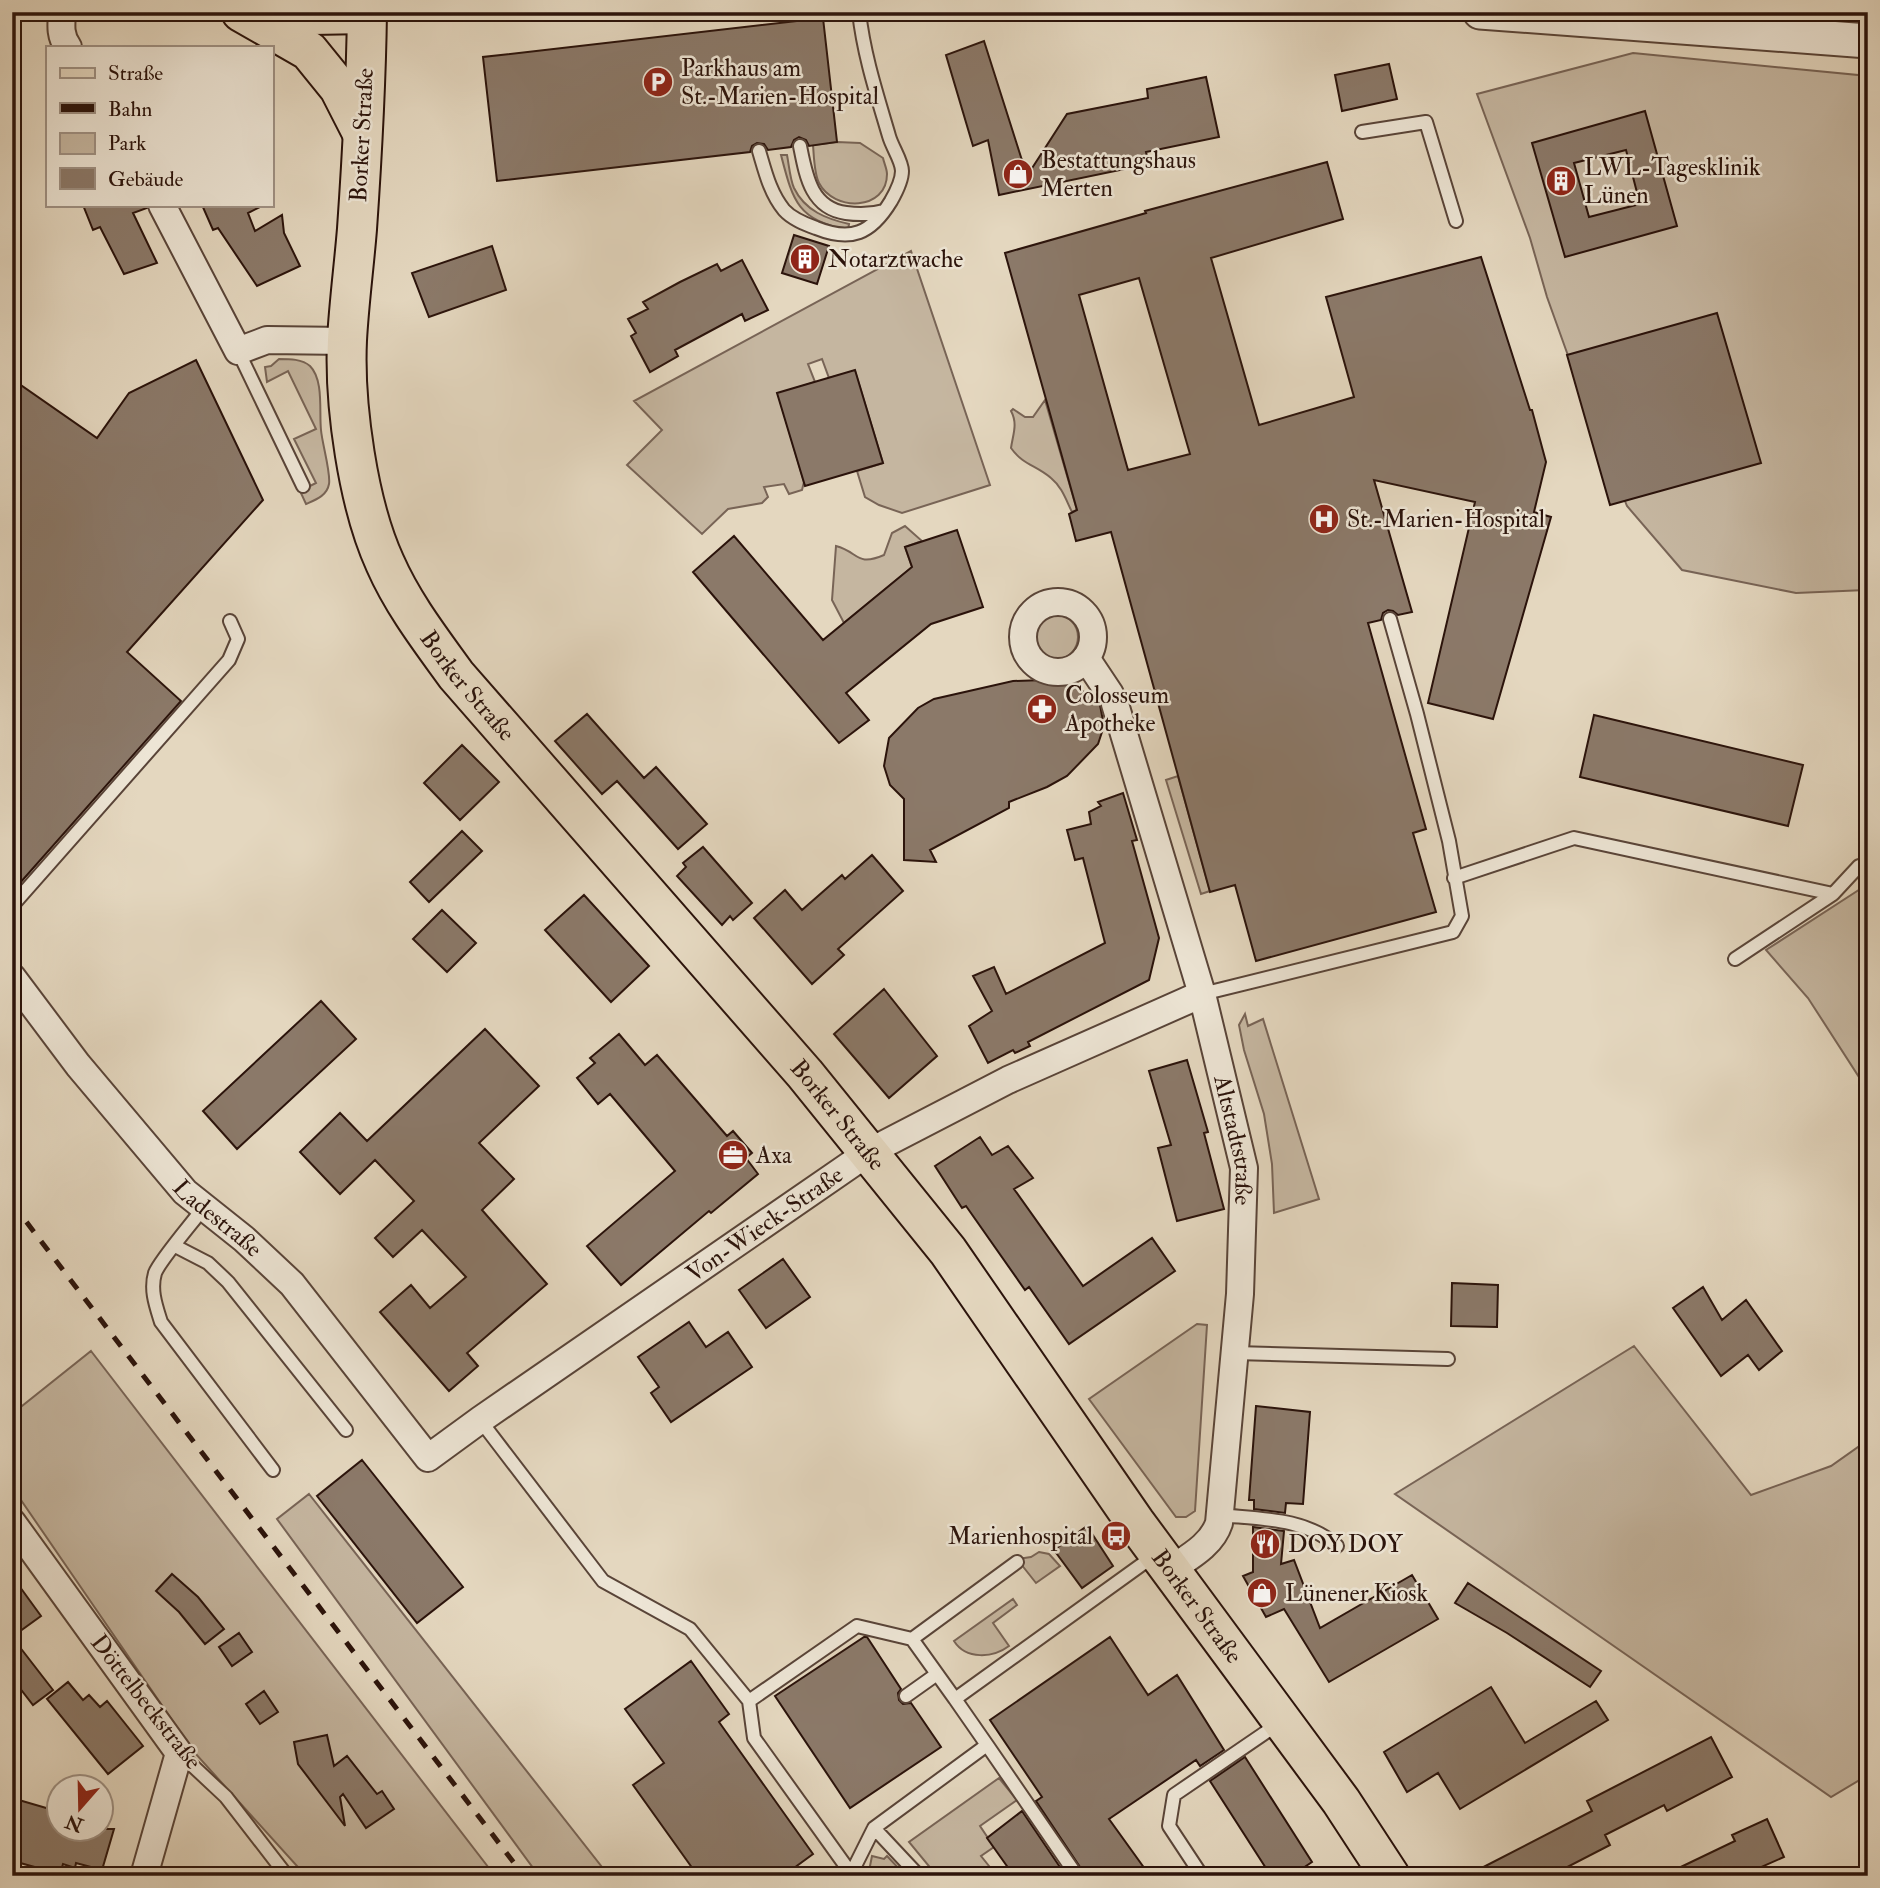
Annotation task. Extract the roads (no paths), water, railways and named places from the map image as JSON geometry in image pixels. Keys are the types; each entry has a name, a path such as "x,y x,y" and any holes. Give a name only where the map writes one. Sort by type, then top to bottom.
{"main road":[{"path":"241,12 309,51 339,88 363,135"},
{"path":"247,12 312,15 375,13"},
{"name":"Borker Straße","path":"375,13 347,341 351,419 359,473 384,562 414,617 456,675 796,1063 948,1251 1164,1562 1348,1811 1390,1876"}],"street":[{"path":"62,12 61,28 66,44"},
{"path":"1480,12 1868,41"},
{"path":"163,206 238,351 267,340 347,341"},
{"name":"Altstadtstraße","path":"1086,658 1112,699 1202,994 1244,1168 1241,1280 1220,1515 1215,1534 1204,1546 1164,1562"},
{"name":"Ladestraße","path":"12,977 78,1065 185,1192 244,1239 292,1284 428,1458"},
{"name":"Von-Wieck-Straße","path":"428,1458 869,1152 1008,1080 1202,994"},
{"name":"Döttelbeckstraße","path":"12,1522 179,1753"},
{"path":"144,1876 179,1753"}],"lane":[{"path":"759,151 772,193 785,211 803,223 833,235 854,235 875,223 885,211 895,194 902,171 863,49 859,12"},
{"path":"1362,132 1426,122 1456,221"},
{"path":"800,146 808,182 819,202 834,211 867,216 885,211"},
{"path":"238,351 303,486"},
{"path":"1202,994 1453,932 1462,916 1449,841 1390,620"},
{"path":"12,906 229,660 239,639 230,621"},
{"path":"1454,878 1574,838 1833,894"},
{"path":"1735,959 1833,894 1859,866 1868,864"},
{"path":"204,1207 156,1271 154,1302 161,1322 273,1470"},
{"path":"175,1246 208,1262 228,1282 346,1430"},
{"path":"1235,1353 1448,1359"},
{"path":"480,1420 603,1581 690,1629 750,1701 754,1738 849,1874 874,1828 987,1745"},
{"path":"1220,1515 1286,1522 1326,1536 1337,1546"},
{"path":"912,1639 1017,1562"},
{"path":"955,1699 1164,1562"},
{"path":"750,1701 856,1626 912,1639 1077,1876"},
{"path":"906,1696 937,1674"},
{"path":"1202,1876 1169,1826 1174,1795 1282,1721"},
{"name":"Döttelbeckstraße","path":"179,1753 226,1797 287,1876"},
{"path":"874,1828 919,1876"}],"railway":[{"path":"12,1203 524,1876"}],"place":[{"name":"Parkhaus am St.-Marien-Hospital","path":"658,82"},
{"name":"Bestattungshaus Merten","path":"1018,174"},
{"name":"LWL-Tagesklinik Lünen","path":"1561,181"},
{"name":"Notarztwache","path":"805,259"},
{"name":"St.-Marien-Hospital","path":"1324,519"},
{"name":"Colosseum Apotheke","path":"1042,709"},
{"name":"Axa","path":"733,1155"},
{"name":"Marienhospital","path":"1116,1536"},
{"name":"DOY DOY","path":"1265,1544"},
{"name":"Lünener Kiosk","path":"1262,1593"}]}
